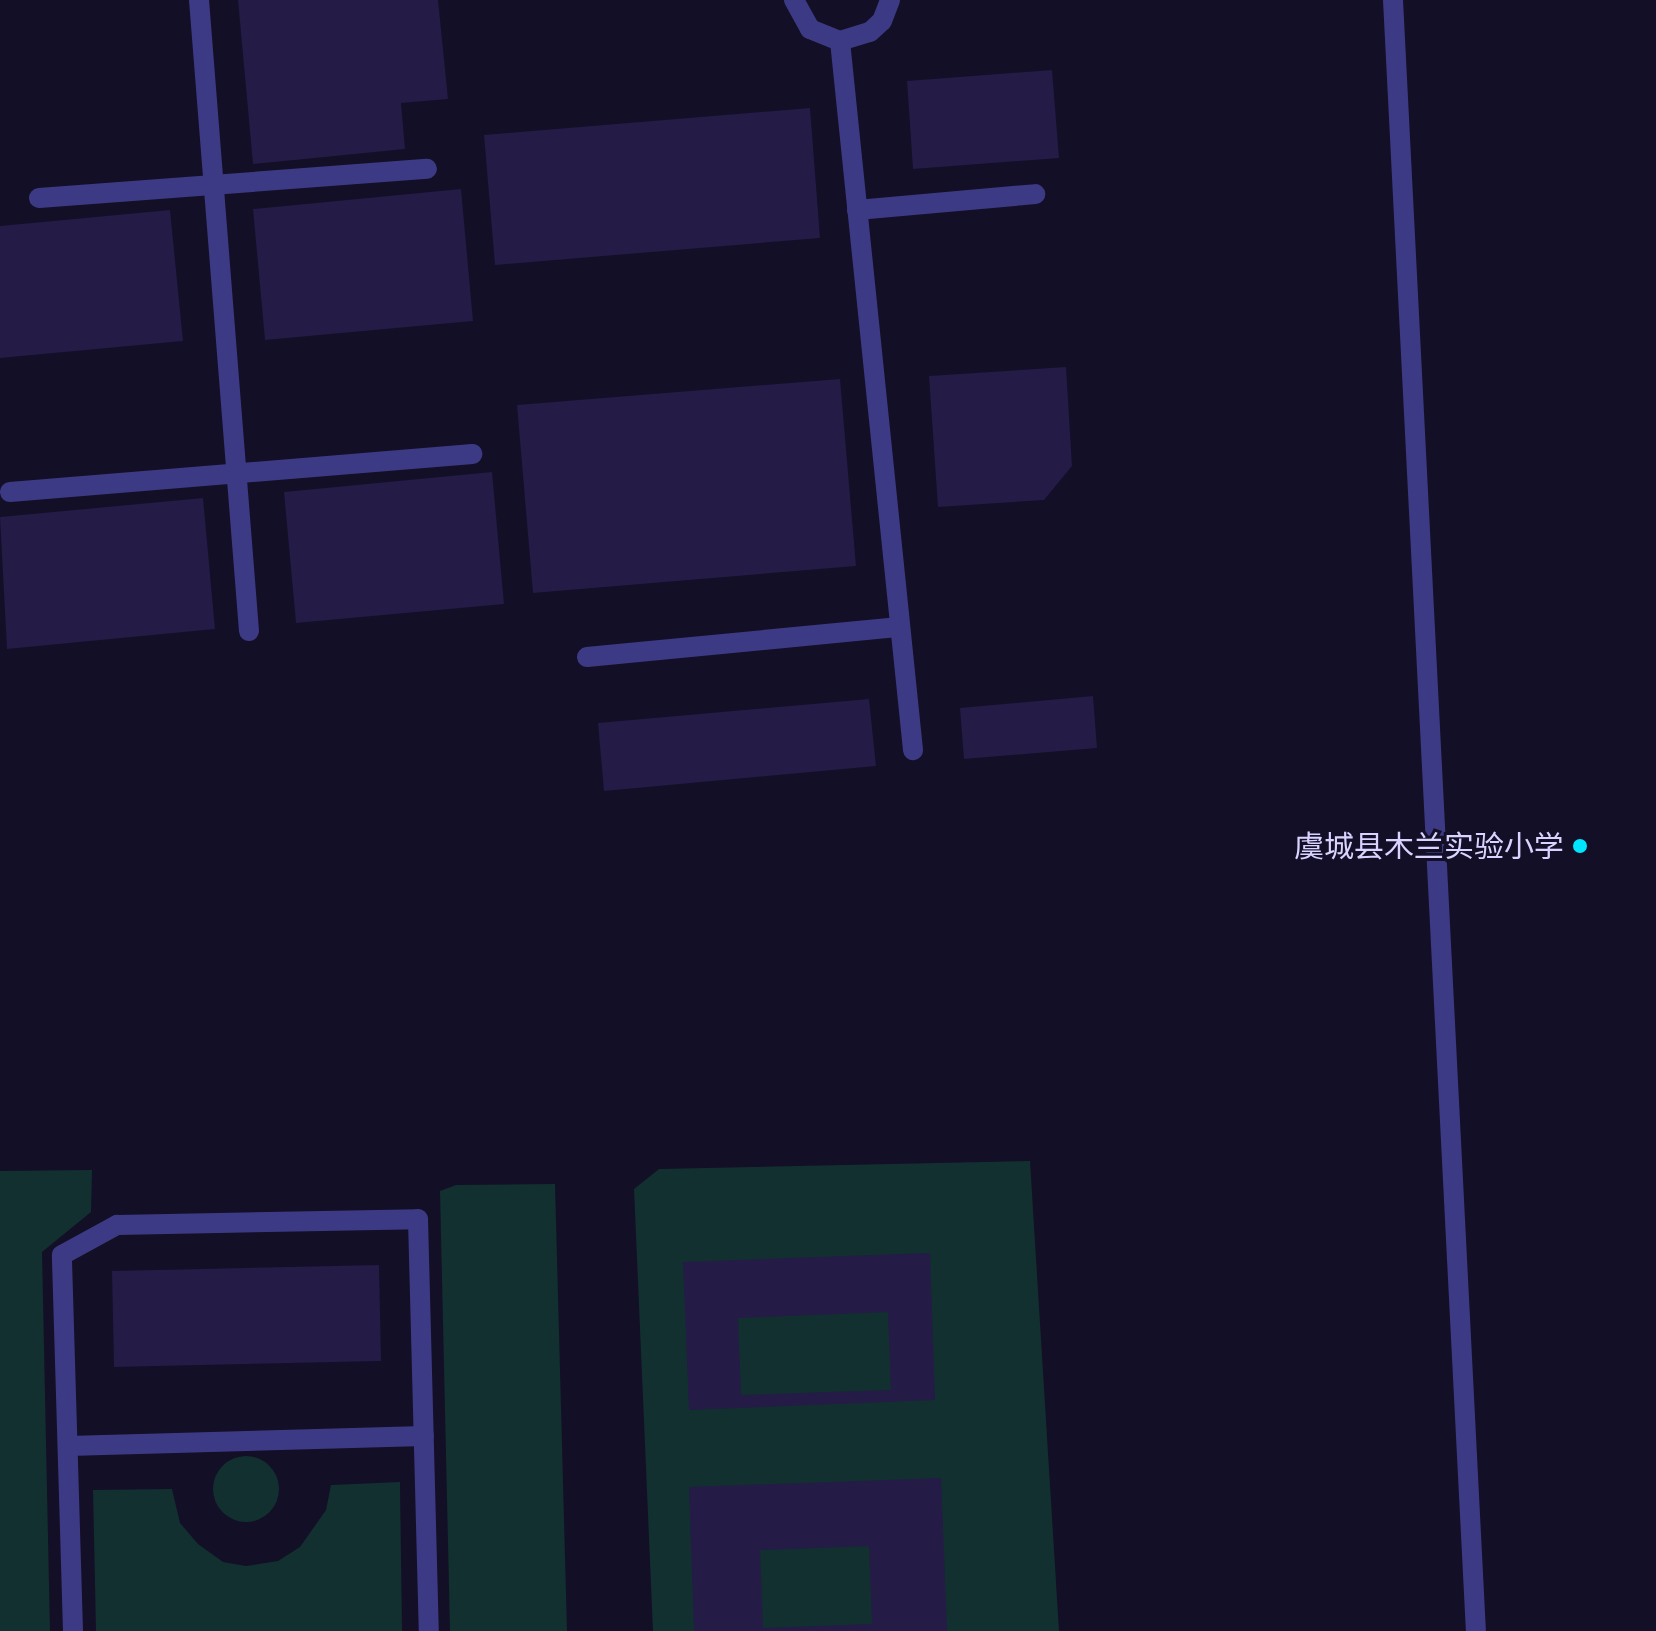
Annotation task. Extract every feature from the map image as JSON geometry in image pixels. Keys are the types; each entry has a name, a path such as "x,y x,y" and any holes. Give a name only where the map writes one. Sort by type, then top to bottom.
{"street":[{"path":"199,0 249,631"},
{"path":"794,0 810,29 840,41 870,32 882,21 890,0"},
{"path":"1393,0 1476,1631"},
{"path":"840,41 913,750"},
{"path":"39,198 427,169"},
{"path":"857,210 1035,194"},
{"path":"10,492 472,454"},
{"path":"587,657 900,627"},
{"path":"73,1631 62,1255 117,1225 418,1219 429,1631"},
{"path":"68,1446 424,1436"}],"green space":[{"path":"1030,1161 1059,1631 653,1631 634,1189 659,1169"},
{"path":"92,1170 91,1212 42,1252 50,1631 0,1631 0,1171"},
{"path":"555,1184 567,1631 450,1631 440,1191 456,1185"},
{"path":"246,1456 259,1459 269,1466 276,1476 279,1489 276,1502 269,1512 259,1519 246,1522 233,1519 223,1512 216,1502 213,1489 216,1476 223,1466 233,1459"},
{"path":"400,1482 402,1631 96,1631 93,1490 172,1489 180,1523 198,1544 223,1562 246,1566 278,1561 300,1547 326,1510 331,1485"}],"building":[{"path":"238,0 438,0 448,99 401,103 405,149 253,164"},
{"path":"1052,70 1059,158 913,169 907,81"},
{"path":"810,108 820,238 495,265 484,135"},
{"path":"461,189 473,321 265,340 253,209"},
{"path":"170,210 183,341 0,358 0,226"},
{"path":"1066,367 1072,466 1044,500 938,507 929,376"},
{"path":"840,379 856,566 533,593 517,405"},
{"path":"492,472 504,604 296,623 284,492"},
{"path":"203,498 215,629 7,649 0,517"},
{"path":"1093,696 1097,748 964,759 960,708"},
{"path":"869,699 876,766 604,791 598,723"},
{"path":"930,1253 935,1400 689,1410 683,1262","holes":["888,1312 891,1390 741,1395 738,1318"]},
{"path":"379,1265 381,1361 114,1367 112,1271"},
{"path":"941,1478 947,1631 694,1631 689,1487","holes":["869,1546 872,1624 763,1628 760,1550"]}],"place":[{"name":"虞城县木兰实验小学","path":"1580,846"}]}
